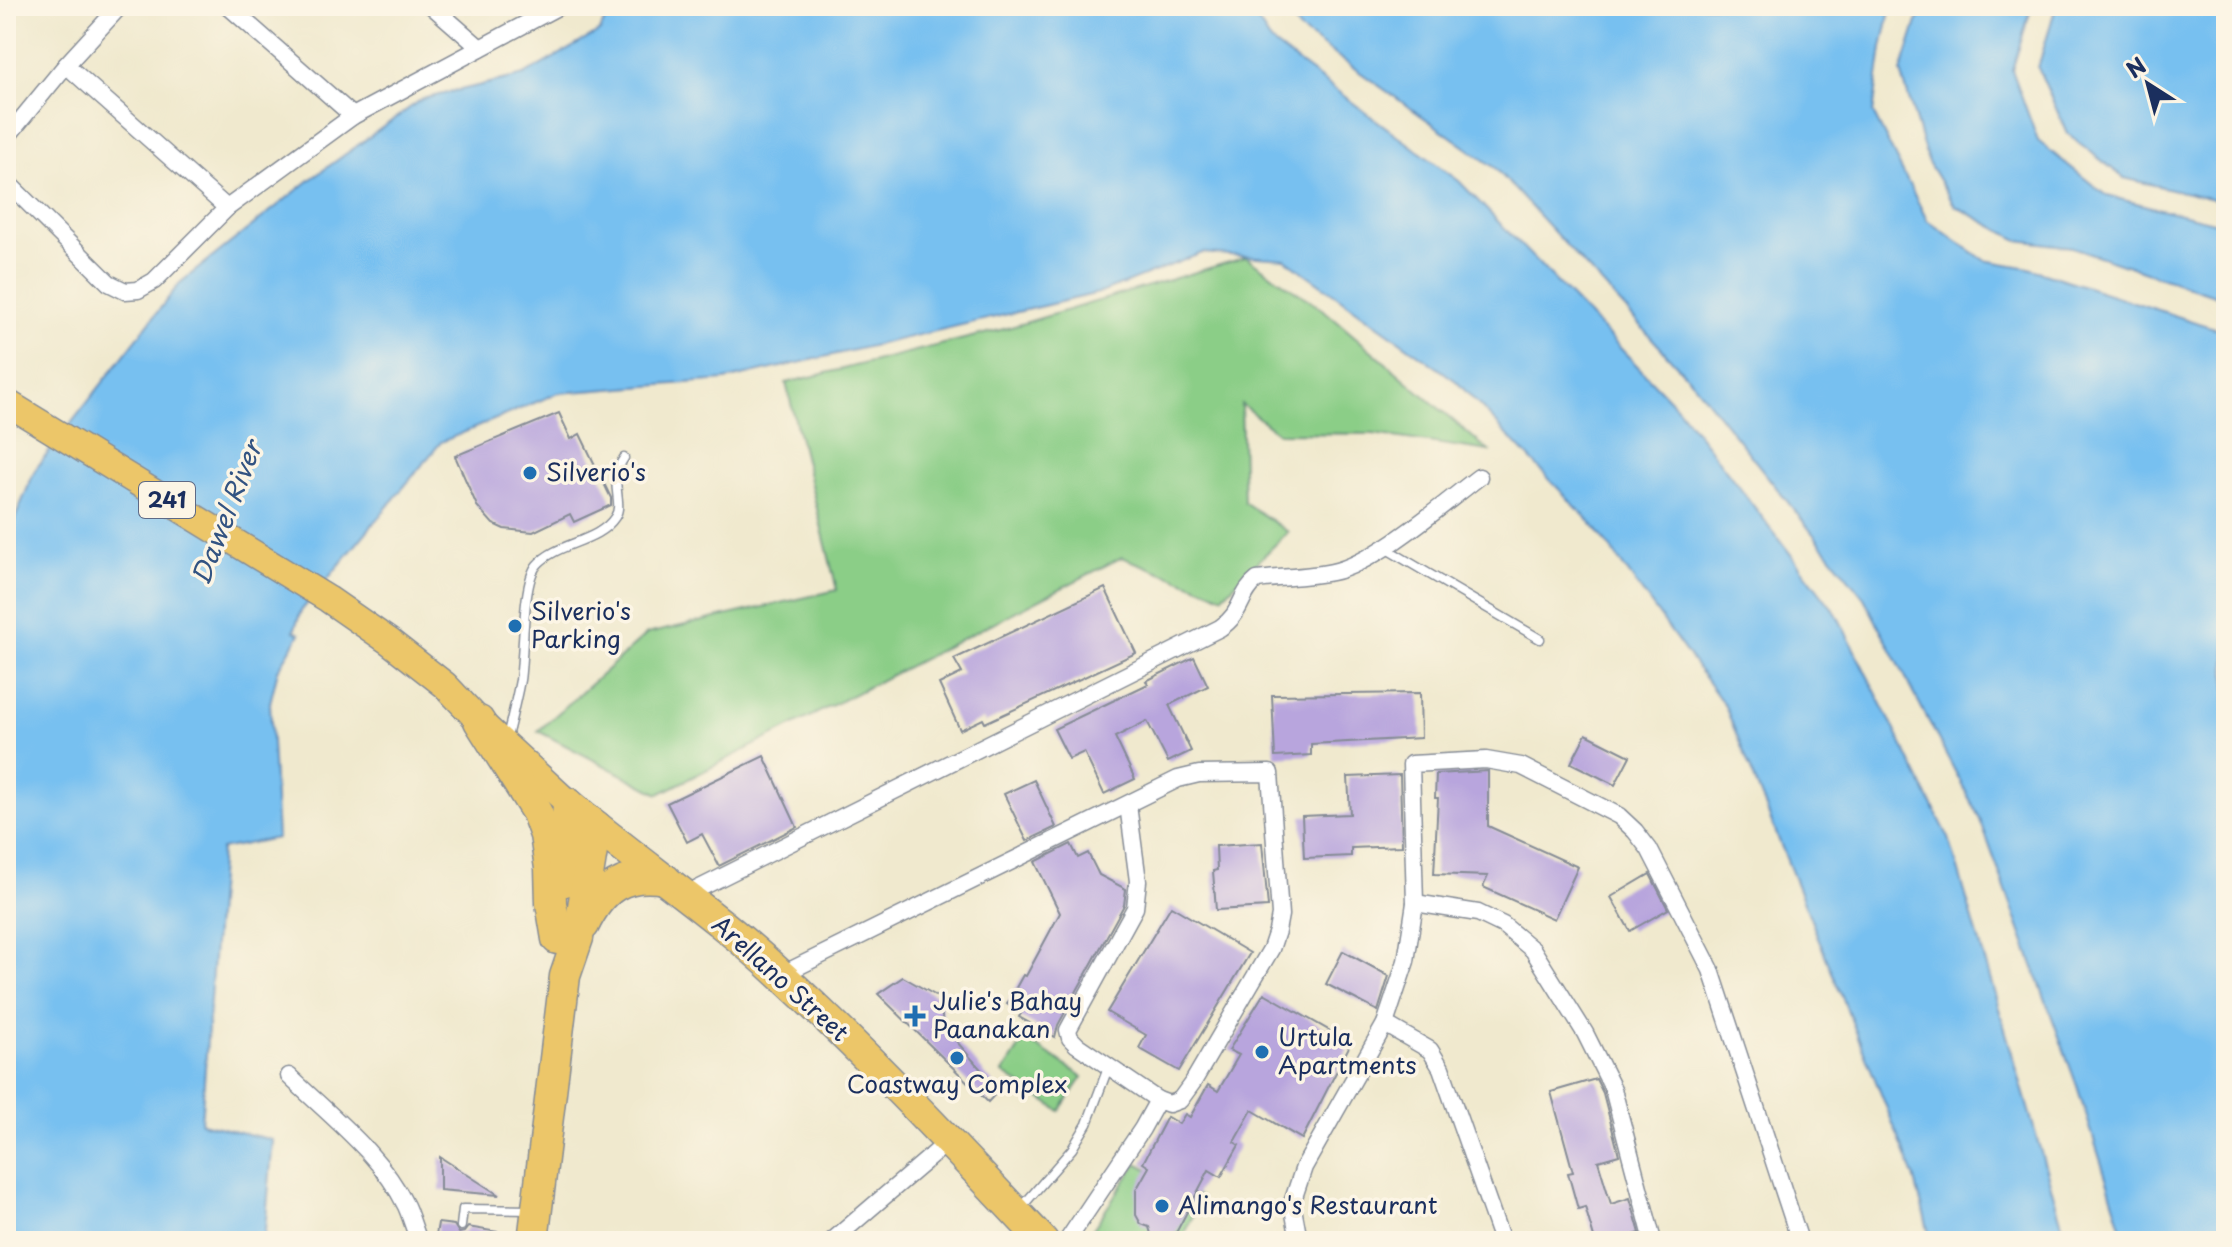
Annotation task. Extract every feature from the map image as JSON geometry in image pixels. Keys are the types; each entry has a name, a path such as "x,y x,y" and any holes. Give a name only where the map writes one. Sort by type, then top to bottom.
{"highway":[{"path":"479,721 537,813 545,835 551,903 568,938"},
{"name":"Arellano Street","path":"568,803 676,887 781,975 949,1141 1043,1241"},
{"path":"533,1241 565,976 568,803"},
{"path":"568,938 596,826"},
{"path":"568,938 605,892 623,880 642,875 676,887"}],"main road":[{"name":"241","path":"6,402 328,599 390,642 445,685 479,721 568,803"}],"street":[{"path":"6,138 120,6"},
{"path":"228,6 353,116"},
{"path":"432,6 480,48"},
{"path":"6,181 109,283 125,291 138,290 154,281 227,208 353,116 559,6"},
{"path":"66,65 227,208"},
{"path":"676,887 1220,628 1233,619 1250,586 1257,580 1332,573 1347,568 1384,547 1479,477"},
{"path":"1303,1241 1298,1235 1292,1203 1304,1167 1385,1024 1406,961 1415,903 1411,764 1486,760 1521,766 1619,816 1649,849 1711,970 1800,1241"},
{"path":"781,975 1178,779 1199,774 1270,773 1280,915 1277,931 1271,949 1180,1100 1169,1104 1158,1100 1077,1045 1070,1038 1068,1030 1135,908 1138,881 1128,805"},
{"path":"1415,903 1478,913 1503,925 1533,950 1585,1033 1613,1089 1653,1241"},
{"path":"1385,1024 1430,1050 1441,1068 1502,1241"},
{"path":"289,1076 371,1156 405,1205 419,1241"},
{"path":"1067,1241 1158,1100"},
{"path":"832,1241 949,1141"}],"lane":[{"path":"505,745 520,681 531,573 545,557 602,529 614,519 618,511 615,478 617,467 624,458"},
{"path":"1384,547 1540,639"},
{"path":"1017,1213 1072,1149 1087,1124 1108,1068"},
{"path":"461,1226 463,1209 537,1210"}],"green space":[{"path":"1246,257 1325,311 1489,451 1373,434 1278,433 1241,404 1244,502 1288,532 1223,596 1122,557 659,794 538,731 647,634 837,590 786,383 1004,329"},
{"path":"1025,1039 1083,1077 1060,1111 1003,1073"},
{"path":"1137,1163 1202,1198 1180,1241 1096,1241 1089,1235"}],"water":[{"name":"Dawel River","path":"611,6 1248,6 1272,43 1459,181 1678,408 1836,613 1949,838 2067,1241 1931,1241 1914,1176 1725,706 1594,526 1456,381 1285,259 1202,253 1103,292 725,380 558,393 441,442 301,611 294,631 300,634 278,670 270,703 277,838 221,849 201,1123 273,1140 264,1241 6,1241 6,540 35,470 180,283 311,179 422,99 524,75 600,31"},
{"path":"1284,6 1893,6 1882,48 1873,113 1927,220 1984,260 2029,268 2226,332 2226,1241 2126,1241 2077,1086 1979,817 1864,598 1694,384 1495,168 1299,29"},
{"path":"1922,6 2032,6 2012,70 2038,141 2107,196 2226,225 2226,299 2072,247 2018,240 1955,206 1928,162 1901,72"},
{"path":"2056,6 2226,6 2226,202 2124,178 2067,133 2038,68"}],"building":[{"name":"Silverio's","path":"559,413 571,439 580,434 611,498 611,505 574,522 570,514 533,532 504,529 493,524 477,506 455,456"},
{"path":"1105,588 1136,653 985,723 983,719 960,730 939,684 962,673 954,659"},
{"path":"1194,657 1208,686 1169,705 1191,751 1168,762 1147,721 1115,737 1135,779 1104,794 1084,752 1069,759 1054,729 1148,684 1146,681"},
{"path":"1420,693 1421,738 1311,744 1311,755 1275,757 1272,695"},
{"path":"1586,734 1630,756 1615,785 1571,763"},
{"path":"764,756 797,827 719,866 702,834 687,842 667,803"},
{"path":"1488,771 1488,826 1578,867 1554,919 1483,887 1488,876 1434,874 1438,798 1435,798 1436,774"},
{"path":"1400,775 1402,846 1351,848 1351,856 1304,858 1302,816 1350,814 1348,777"},
{"path":"1034,780 1056,827 1027,841 1004,794"},
{"path":"1262,843 1268,907 1216,910 1213,871 1217,870 1216,846"},
{"path":"1071,844 1078,858 1088,853 1099,875 1126,889 1124,905 1058,1025 1055,1037 1019,1017 1022,1012 1007,1004 1060,913 1035,862"},
{"path":"1650,874 1668,909 1630,931 1611,897"},
{"path":"1171,906 1250,953 1179,1071 1139,1048 1146,1035 1107,1012"},
{"path":"1343,951 1389,976 1378,1011 1326,984"},
{"name":"Coastway Complex","path":"903,977 940,998 943,1026 999,1090 988,1102 878,994"},
{"path":"1264,993 1351,1043 1302,1139 1252,1110 1234,1142 1239,1145 1221,1177 1209,1170 1177,1231 1166,1241 1153,1241 1149,1227 1141,1224 1136,1215 1136,1190 1149,1167 1143,1163 1167,1117 1179,1124 1185,1114 1190,1117 1208,1085 1218,1091 1239,1055 1229,1050"},
{"path":"1596,1079 1603,1093 1619,1155 1598,1161 1611,1204 1630,1198 1640,1233 1614,1241 1595,1241 1585,1207 1578,1209 1568,1173 1573,1172 1551,1092"},
{"path":"440,1157 499,1195 440,1190"},
{"path":"438,1223 454,1225 459,1233 468,1227 498,1232 497,1241 435,1241"}],"place":[{"name":"Silverio's","path":"530,473"},
{"name":"Silverio's Parking","path":"515,626"},
{"name":"Julie's Bahay Paanakan","path":"915,1016"},
{"name":"Urtula Apartments","path":"1262,1052"},
{"name":"Coastway Complex","path":"957,1058"},
{"name":"Alimango's Restaurant","path":"1162,1206"}]}
